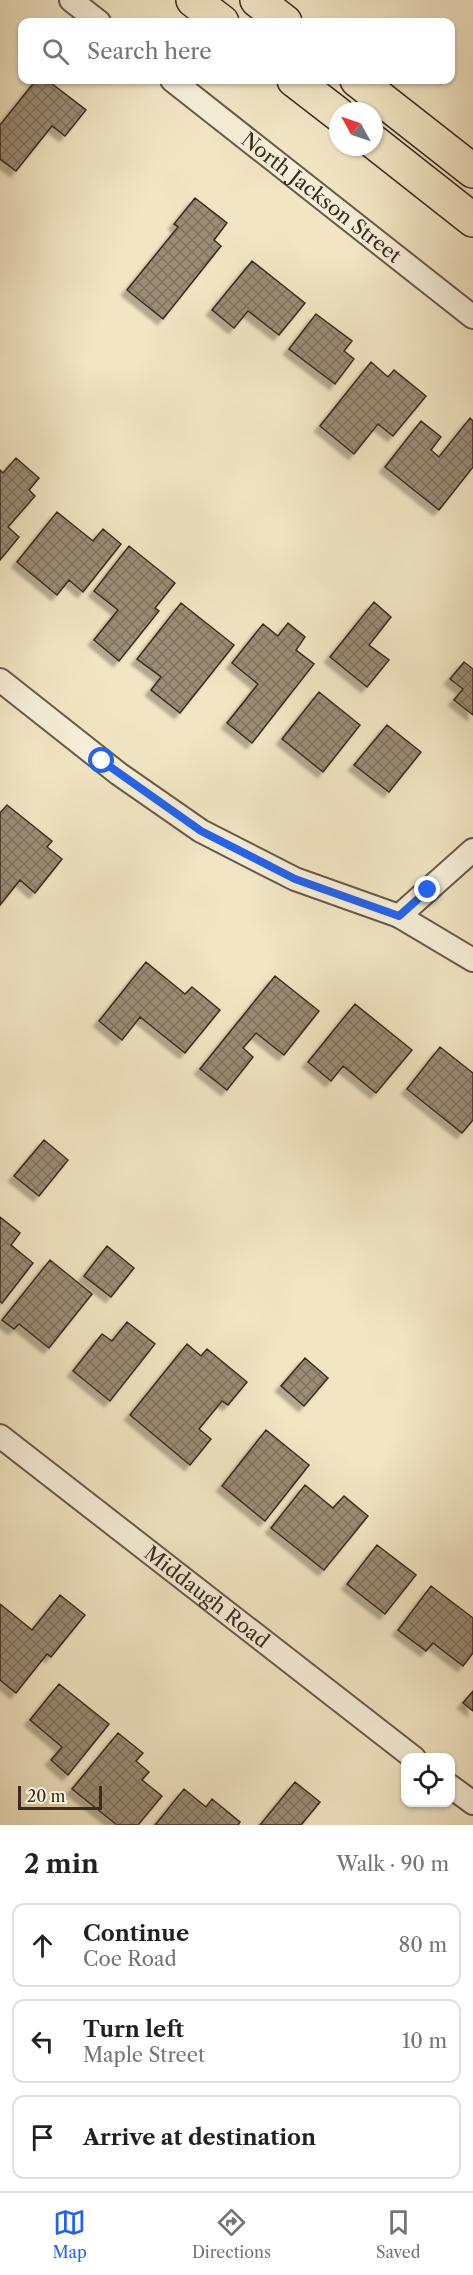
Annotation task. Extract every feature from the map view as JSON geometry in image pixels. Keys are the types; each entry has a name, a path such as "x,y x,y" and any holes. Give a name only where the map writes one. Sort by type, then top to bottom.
{"highway":[{"path":"194,0 217,18"},
{"path":"256,0 280,18"},
{"path":"299,84 329,107"},
{"path":"362,84 473,171"},
{"path":"383,149 473,220"}],"street":[{"path":"71,0 94,18"},
{"name":"North Jackson Street","path":"177,84 473,317"},
{"path":"0,680 119,774 201,831 295,879 399,916 473,960"},
{"path":"399,916 473,850"},
{"name":"Middaugh Road","path":"0,1436 408,1753"},
{"path":"455,1790 473,1803"}],"building":[{"path":"33,84 52,84 86,110 65,136 52,126 16,171 0,159 0,125"},
{"path":"195,198 227,223 214,240 221,246 163,319 127,290 178,227 174,224"},
{"path":"252,261 305,303 279,335 248,311 234,328 212,310"},
{"path":"316,314 352,341 344,351 354,359 335,384 289,349"},
{"path":"371,362 388,377 394,370 426,396 393,436 378,424 354,454 320,426"},
{"path":"470,418 473,421 473,467 439,510 385,467 421,421 441,437 431,450 439,457"},
{"path":"16,458 39,478 29,490 35,496 8,527 19,537 0,560 0,470 3,473"},
{"path":"57,512 93,541 103,529 121,544 83,592 69,580 57,595 17,562"},
{"path":"129,546 175,583 155,608 159,611 119,661 94,640 118,610 94,591"},
{"path":"374,602 391,617 369,645 389,660 367,687 330,657"},
{"path":"181,603 234,645 180,713 151,690 161,677 137,659"},
{"path":"288,623 305,637 296,650 314,664 252,743 227,723 258,684 232,663 263,624 278,636"},
{"path":"464,662 473,669 473,715 454,700 463,689 450,679"},
{"path":"319,692 360,725 323,772 282,739"},
{"path":"387,725 421,752 389,792 354,765"},
{"path":"7,805 52,841 47,847 62,859 35,893 20,880 0,905 0,813"},
{"path":"146,962 185,994 192,987 220,1010 185,1053 140,1017 122,1040 99,1021"},
{"path":"275,976 319,1011 284,1055 256,1033 243,1048 253,1057 227,1090 200,1069"},
{"path":"355,1004 412,1050 376,1093 343,1066 331,1081 308,1062"},
{"path":"440,1047 473,1073 473,1120 462,1133 407,1089"},
{"path":"44,1140 68,1160 39,1196 14,1176"},
{"path":"0,1217 20,1233 11,1245 33,1263 2,1303 0,1301"},
{"path":"107,1246 134,1268 111,1297 84,1276"},
{"path":"50,1260 92,1294 49,1348 19,1324 14,1329 2,1320"},
{"path":"127,1322 155,1344 110,1401 73,1371 102,1334 112,1341"},
{"path":"187,1344 201,1356 207,1349 247,1382 228,1405 222,1401 199,1429 211,1439 190,1465 130,1415"},
{"path":"305,1358 328,1378 304,1406 281,1386"},
{"path":"266,1430 309,1465 265,1521 222,1486"},
{"path":"305,1485 333,1508 344,1496 368,1516 324,1570 271,1528"},
{"path":"377,1545 416,1575 385,1614 347,1584"},
{"path":"431,1586 473,1618 473,1653 463,1666 433,1643 426,1651 398,1630"},
{"path":"60,1595 85,1615 51,1657 47,1654 16,1693 0,1680 0,1604 32,1630"},
{"path":"59,1684 109,1724 68,1775 51,1760 62,1747 30,1720"},
{"path":"473,1691 473,1711 463,1703"},
{"path":"118,1733 143,1753 136,1761 149,1772 142,1780 162,1796 138,1825 117,1825 72,1789"},
{"path":"295,1782 320,1802 301,1825 260,1825"},
{"path":"184,1789 206,1807 212,1799 240,1822 238,1825 155,1825"}],"route":[{"path":"102,761 201,831 295,879 399,916 428,890"}]}
